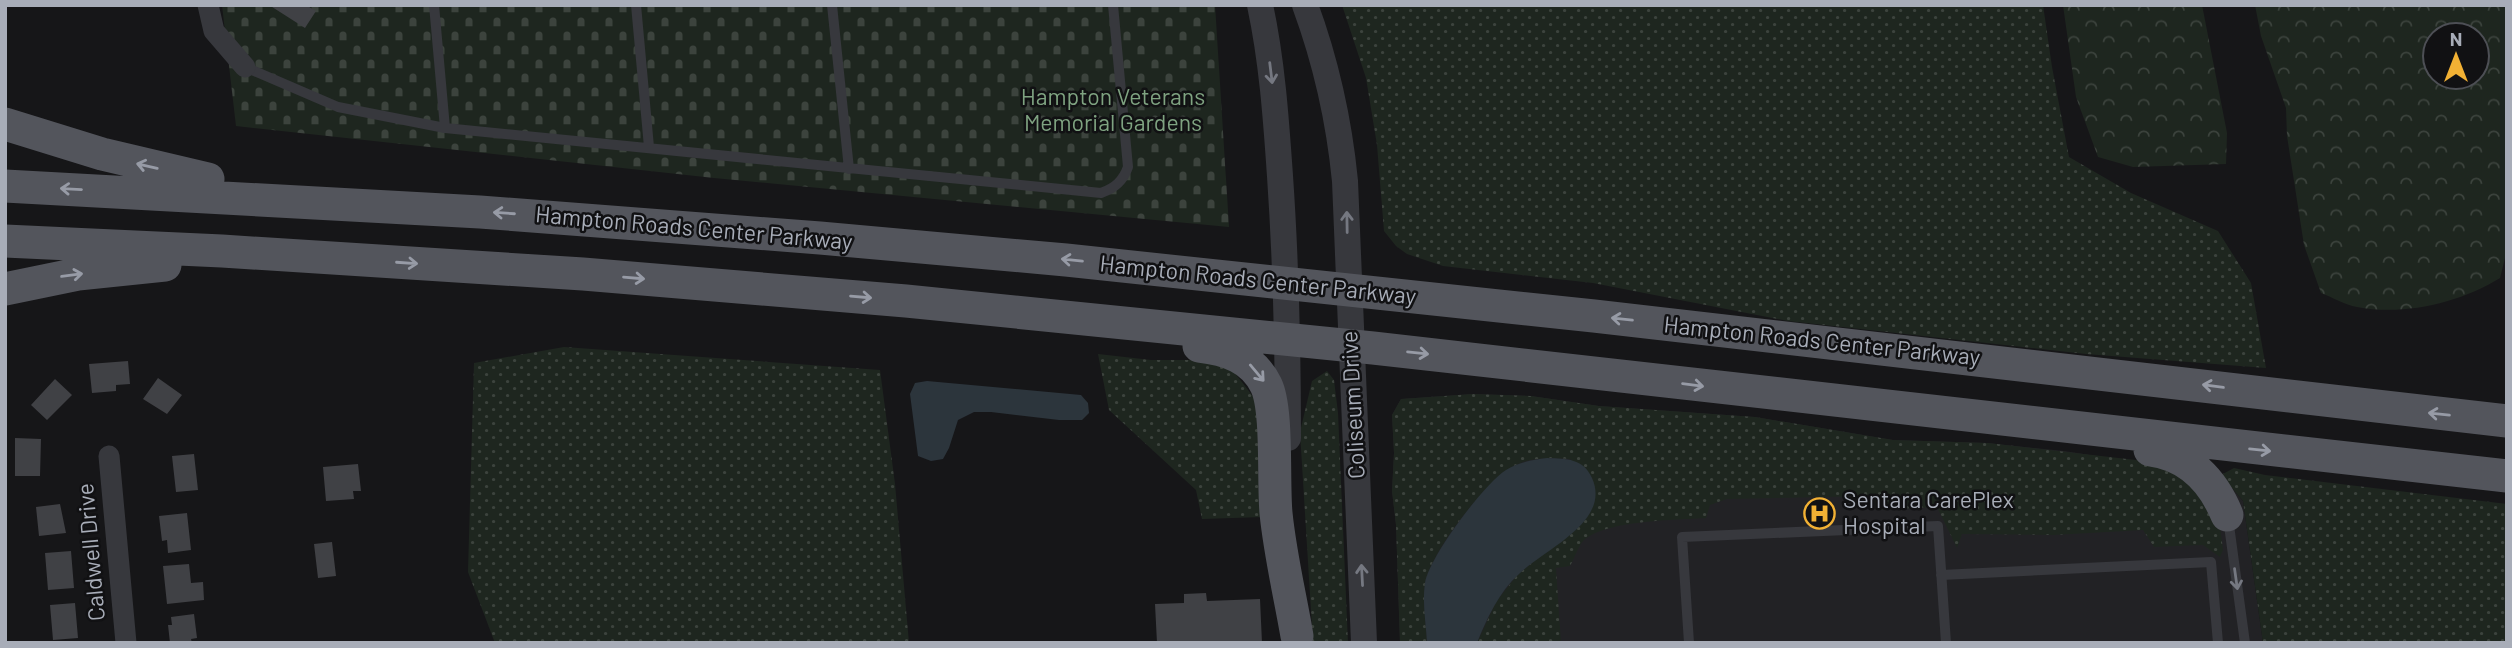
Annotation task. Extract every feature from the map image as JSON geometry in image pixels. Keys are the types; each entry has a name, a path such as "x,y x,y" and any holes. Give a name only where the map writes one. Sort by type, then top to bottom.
{"main road":[{"path":"5,124 145,166 334,203"},
{"name":"Hampton Roads Center Parkway","path":"5,186 599,220 1066,260 1635,320 2507,421"},
{"path":"5,241 583,274 906,302 1350,346 2507,476"},
{"path":"5,289 78,274 154,266 339,259"},
{"path":"906,302 1121,338 1218,349 1242,358 1251,365 1265,383 1271,401 1276,514 1298,639"},
{"path":"1858,404 1937,427 2160,452 2185,461 2206,477 2218,493 2227,515"}],"street":[{"path":"208,5 214,31 244,67"},
{"path":"1260,5 1276,120 1286,283 1287,444 1298,639"},
{"name":"Coliseum Drive","path":"1305,5 1326,71 1340,138 1347,213 1350,346 1364,643"},
{"name":"Caldwell Drive","path":"109,456 126,643"}],"lane":[{"path":"434,5 444,128"},
{"path":"636,5 649,147"},
{"path":"832,5 849,169"},
{"path":"244,67 338,107 444,128 1091,194 1111,190 1124,178 1128,167 1113,5"},
{"path":"2227,515 2245,643"},
{"path":"1689,643 1682,537 1938,526 1946,643"},
{"path":"1941,575 2211,562 2218,643"}],"shaded area":[{"path":"927,381 1081,395 1088,403 1089,413 1082,420 1059,420 974,412 958,420 943,459 931,461 918,456 910,394 915,383"},
{"name":"Sentara CarePlex Hospital","path":"1473,394 1531,396 1599,406 1755,417 1893,440 1987,443 2064,451 2221,475 2243,501 2263,643 1400,643 1396,525 1392,491 1392,415 1401,399"},
{"path":"1547,458 1574,461 1588,471 1596,494 1584,521 1572,534 1512,581 1494,606 1477,643 1427,643 1425,583 1436,556 1472,505 1496,478 1516,465"}],"green space":[{"name":"Hampton Veterans Memorial Gardens","path":"222,5 1215,5 1229,227 714,178 236,126"},
{"path":"1342,5 2043,5 2069,157 2131,193 2218,231 2251,283 2266,368 2086,354 1788,321 1593,283 1443,266 1407,254 1396,246 1384,231 1377,145 1366,78"},
{"path":"2063,5 2202,5 2227,133 2226,164 2133,167 2098,157 2076,97"},
{"path":"2255,5 2507,5 2507,250 2500,278 2449,301 2393,310 2357,307 2321,293 2304,245 2287,136 2286,108 2261,36"},
{"path":"564,347 880,370 895,484 909,643 495,643 468,572 474,363"},
{"path":"1098,354 1151,360 1198,360 1231,368 1255,399 1264,459 1262,517 1202,519 1196,490 1109,410"},
{"path":"1327,371 1334,380 1338,413 1348,643 1313,643 1300,432 1312,381"},
{"path":"1473,394 1531,396 1599,406 1755,417 1893,440 1988,443 2170,464 2202,492 2220,526 2223,550 2220,557 2203,545 2154,547 2143,530 2054,535 1962,534 1957,548 1937,507 1876,510 1873,496 1727,499 1710,505 1706,518 1624,525 1593,534 1583,541 1570,566 1556,568 1561,643 1477,643 1496,602 1518,574 1537,559 1571,459 1541,459 1523,462 1510,468 1464,514 1429,570 1424,606 1427,643 1400,643 1396,525 1392,491 1392,415 1401,399"},
{"path":"2234,468 2265,475 2507,504 2507,643 2263,643 2243,501 2221,475"}],"building":[{"path":"269,5 306,5 316,11 305,28"},
{"path":"128,361 130,384 116,385 116,391 92,393 89,364"},
{"path":"158,378 182,395 167,414 143,399"},
{"path":"55,379 72,395 47,420 31,405"},
{"path":"15,438 41,439 40,476 15,476"},
{"path":"194,454 198,490 176,492 172,456"},
{"path":"358,464 361,491 353,491 354,499 326,501 323,467"},
{"path":"60,504 66,533 39,536 36,507"},
{"path":"187,513 191,550 168,553 167,540 162,541 159,516"},
{"path":"332,542 336,576 318,578 314,544"},
{"path":"71,551 74,588 48,590 45,553"},
{"path":"189,564 191,583 203,582 204,600 167,604 163,566"},
{"path":"1206,593 1207,601 1260,599 1262,643 1157,643 1155,604 1184,603 1184,594"},
{"path":"75,603 78,638 53,640 50,605"},
{"path":"194,614 197,638 191,639 192,643 170,643 168,625 172,625 171,617"}],"place":[{"name":"Sentara CarePlex Hospital","path":"1820,513"}]}
